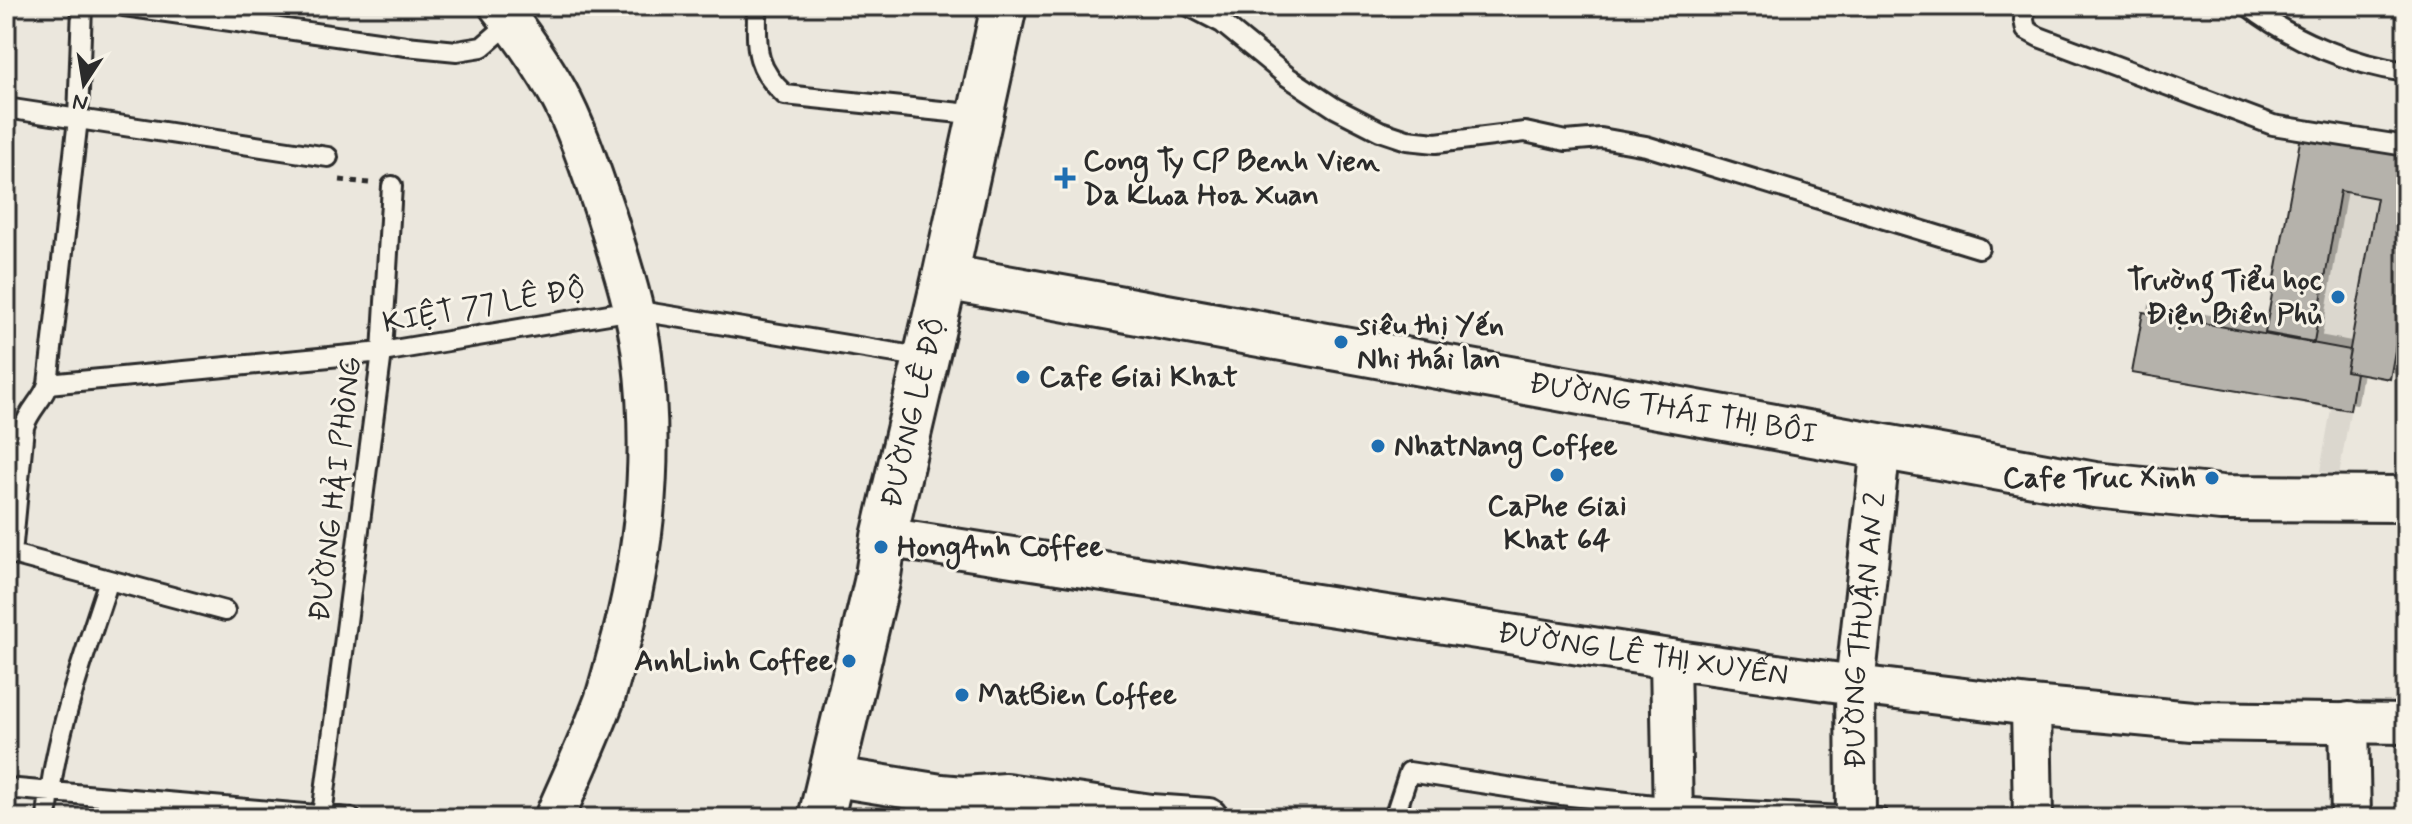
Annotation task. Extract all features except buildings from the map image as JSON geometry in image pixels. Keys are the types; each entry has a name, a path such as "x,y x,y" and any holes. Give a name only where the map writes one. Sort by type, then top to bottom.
{"street":[{"name":"ĐƯỜNG LÊ ĐỘ","path":"821,818 877,582 884,537 1004,6"},
{"path":"505,14 558,94 598,191 633,310 642,353 648,420 647,488 641,553 629,612 605,699 554,818"},
{"name":"ĐƯỜNG THÁI THỊ BÔI","path":"945,277 2095,485 2221,498 2406,499"},
{"name":"ĐƯỜNG THUẬN AN 2","path":"1864,818 1855,685 1881,445"},
{"name":"ĐƯỜNG LÊ THỊ XUYẾN","path":"884,537 1855,685 2192,721 2406,724"},
{"path":"1670,659 1673,812"},
{"path":"2031,706 2033,818"},
{"path":"2349,722 2351,818"},
{"path":"829,776 941,794 1006,793 1151,814 1208,818"}],"lane":[{"path":"82,6 78,119 48,384 29,413 24,427 9,554 225,611"},
{"path":"124,6 457,51 482,47 505,14"},
{"path":"757,6 757,47 763,68 771,82 785,95 980,115"},
{"path":"1189,6 1222,23 1280,70 1335,108 1380,131 1407,140 1436,143 1525,132 1566,141 1614,138 1979,248"},
{"path":"2025,6 2026,30 2039,37 2273,125 2406,146"},
{"path":"2248,6 2318,49 2406,72"},
{"path":"6,108 328,157"},
{"name":"ĐƯỜNG HẢI PHÒNG","path":"322,815 382,352 392,186"},
{"name":"KIỆT 77 LÊ ĐỘ","path":"48,384 382,352 633,310 926,358"},
{"path":"47,818 49,791 65,717 109,580"},
{"path":"1394,818 1409,772 1673,812 1864,818"},
{"path":"6,788 351,818"}],"path":[{"path":"328,178 392,186"}],"shaded area":[{"name":"Trường Tiểu học Điện Biên Phủ","path":"2302,130 2406,149 2357,372 2339,475 2320,471 2331,409 2132,373 2143,312 2265,333"}],"place":[{"name":"Cong Ty CP Benh Vien Da Khoa Hoa Xuan","path":"1065,178"},
{"name":"Trường Tiểu học Điện Biên Phủ","path":"2338,297"},
{"name":"siêu thị Yến Nhi thái lan","path":"1341,342"},
{"name":"Cafe Giai Khat","path":"1023,377"},
{"name":"NhatNang Coffee","path":"1378,446"},
{"name":"CaPhe Giai Khat 64","path":"1557,475"},
{"name":"Cafe Truc Xinh","path":"2212,478"},
{"name":"HongAnh Coffee","path":"881,547"},
{"name":"AnhLinh Coffee","path":"849,661"},
{"name":"MatBien Coffee","path":"962,695"}]}
